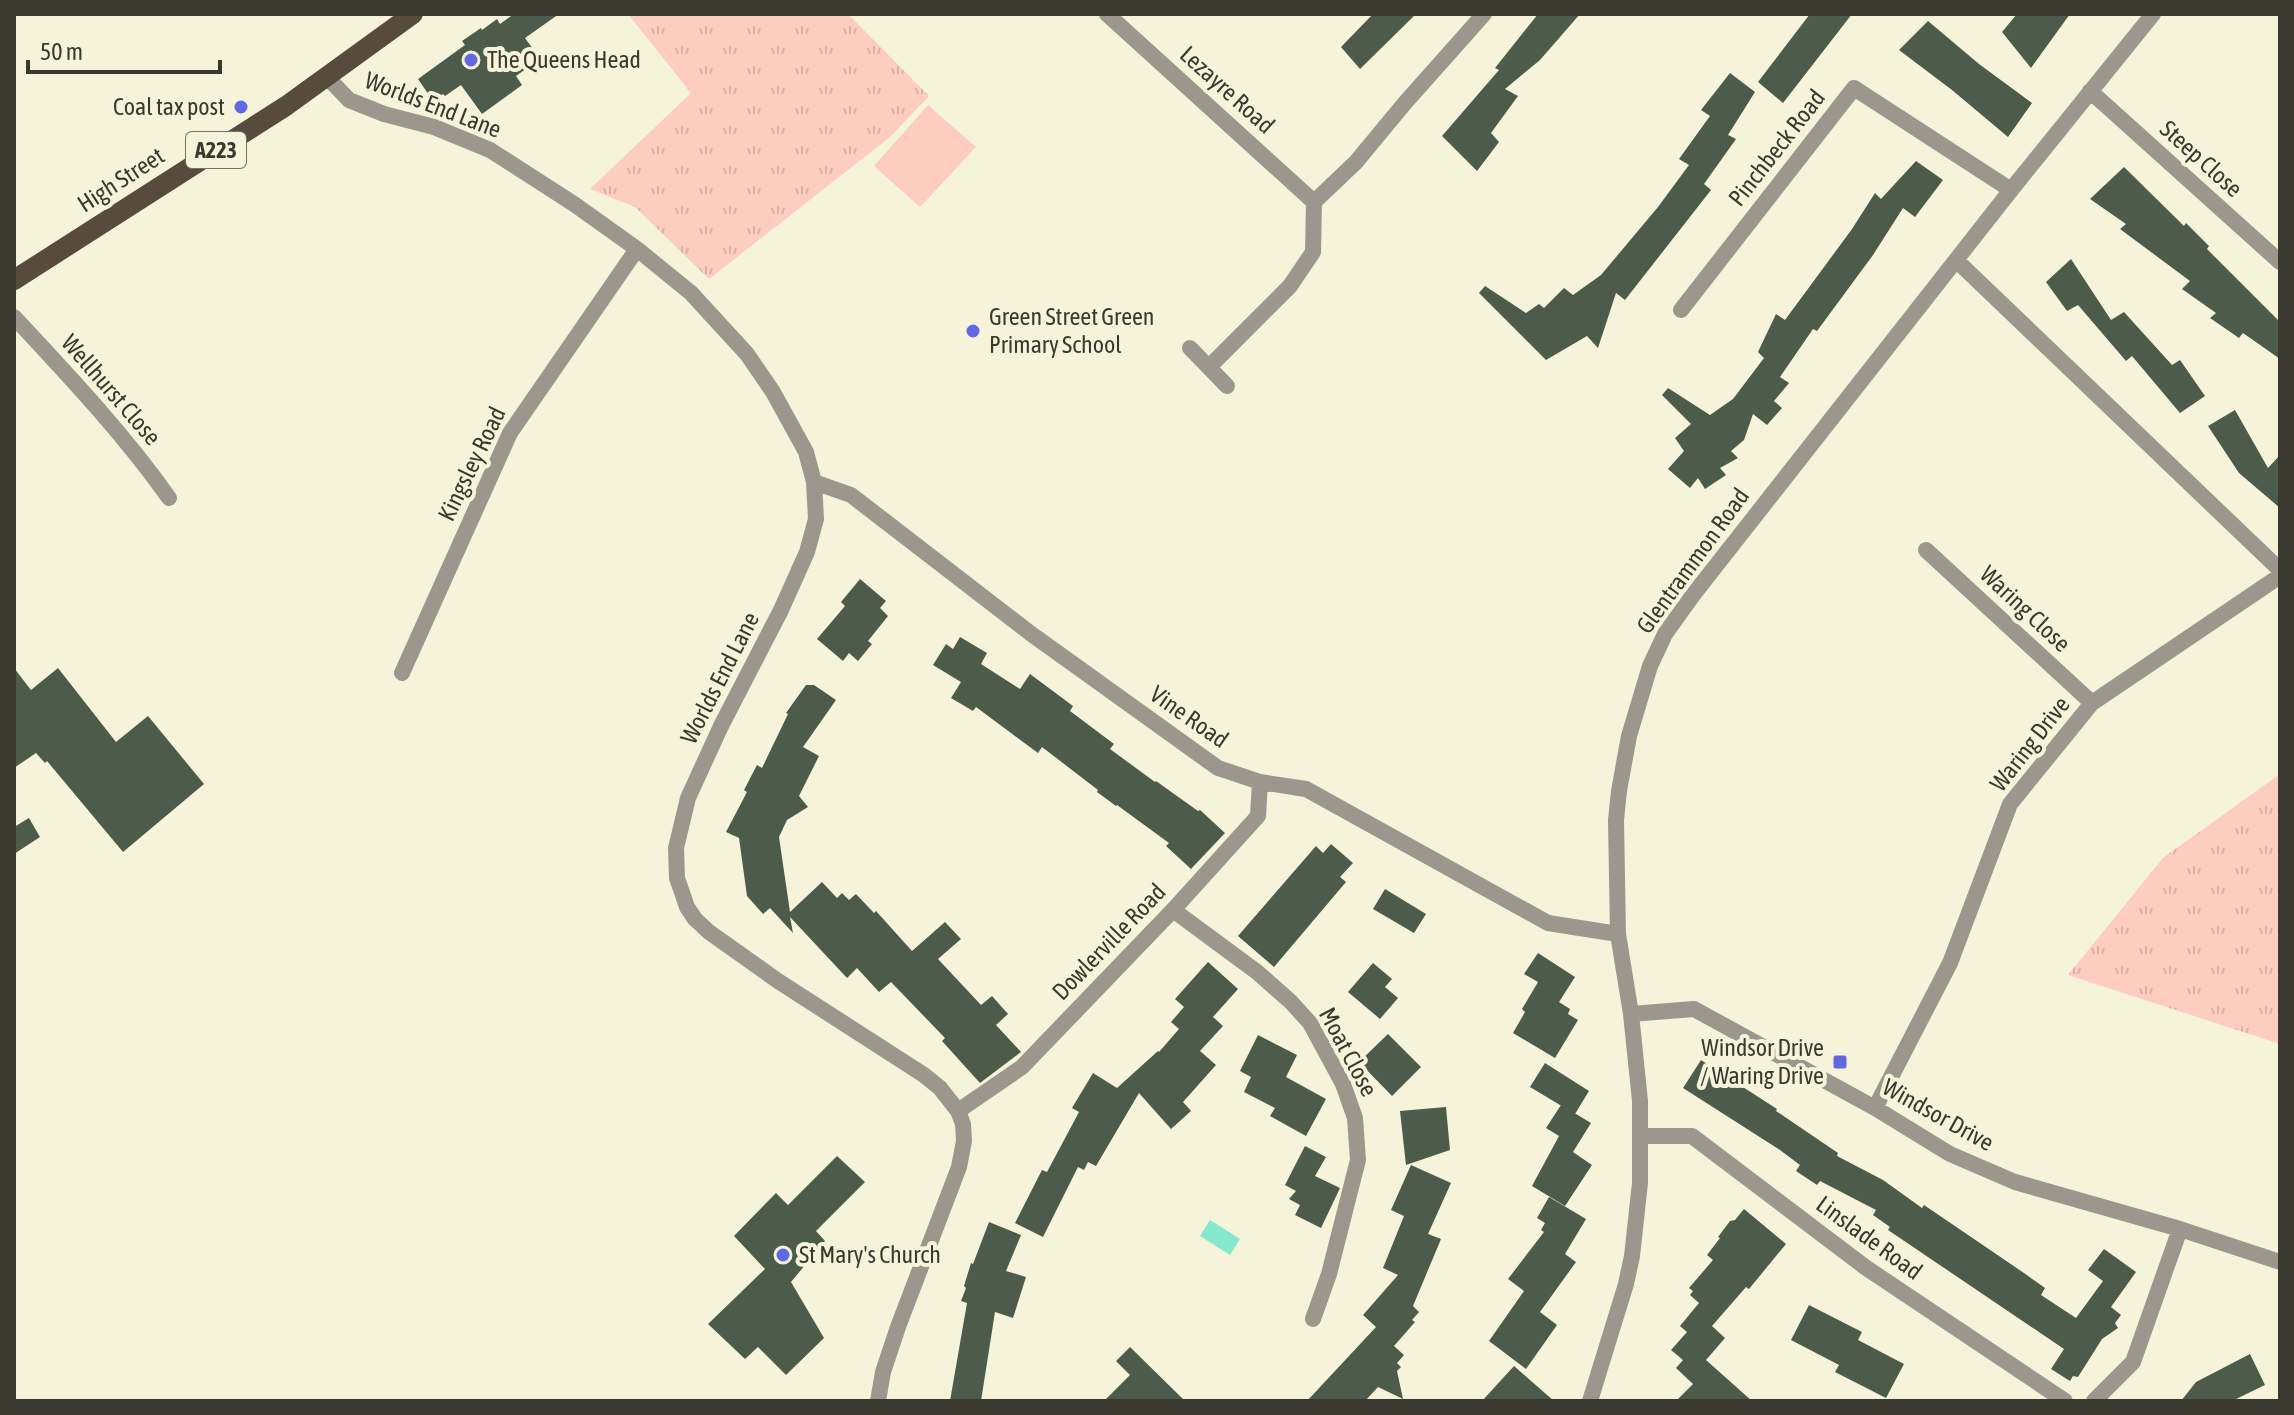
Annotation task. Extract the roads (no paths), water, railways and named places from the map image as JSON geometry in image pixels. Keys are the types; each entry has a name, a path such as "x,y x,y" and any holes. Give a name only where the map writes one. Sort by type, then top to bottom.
{"main road":[{"name":"High Street","path":"14,280 246,132 412,14"}],"street":[{"name":"Lezayre Road","path":"1107,14 1314,202"},
{"path":"1209,367 1290,286 1313,252 1314,202 1356,162 1484,14"},
{"name":"Glentrammon Road","path":"1590,1401 1632,1256 1640,1183 1640,1101 1631,1014 1618,934 1616,820 1629,736 1650,666 1676,617 1709,574 2153,14"},
{"name":"Worlds End Lane","path":"327,77 349,100 362,106 434,127 490,150 637,249 691,293 747,354 773,392 806,452 814,482 816,519 807,552 781,610 688,798 676,848 677,878 687,907 709,932 778,981 924,1075 940,1088 958,1111"},
{"name":"Pinchbeck Road","path":"1681,310 1854,88 2011,190"},
{"name":"Steep Close","path":"2090,91 2280,262"},
{"name":"Kingsley Road","path":"402,673 510,433 637,249"},
{"path":"1957,261 2280,570"},
{"name":"Wellhurst Close","path":"14,317 144,463 169,498"},
{"path":"1190,348 1227,386"},
{"name":"Vine Road","path":"814,482 851,495 1030,633 1218,768 1260,782 1306,789 1548,923 1618,934"},
{"name":"Waring Close","path":"1926,550 2092,703"},
{"name":"Waring Drive","path":"1875,1108 1950,963 2010,804 2092,703 2280,576"},
{"name":"Dowlerville Road","path":"958,1111 1022,1067 1173,910 1258,816 1260,782"},
{"name":"Moat Close","path":"1173,910 1257,972 1310,1023 1343,1084 1355,1118 1358,1160 1329,1274 1313,1319"},
{"name":"Windsor Drive","path":"1631,1014 1694,1009 1875,1108 1950,1154 2015,1182 2180,1229 2280,1262"},
{"path":"878,1401 890,1350 963,1153 963,1124 958,1111"},
{"name":"Linslade Road","path":"1641,1136 1692,1136 1865,1267 2065,1401"},
{"path":"2094,1401 2133,1362 2180,1229"}],"water":[{"path":"1210,1220 1240,1239 1230,1255 1200,1236"}],"place":[{"name":"The Queens Head","path":"471,60"},
{"name":"Coal tax post","path":"241,107"},
{"name":"Green Street Green Primary School","path":"973,331"},
{"name":"Windsor Drive / Waring Drive","path":"1840,1062"},
{"name":"St Mary's Church","path":"783,1255"}]}
